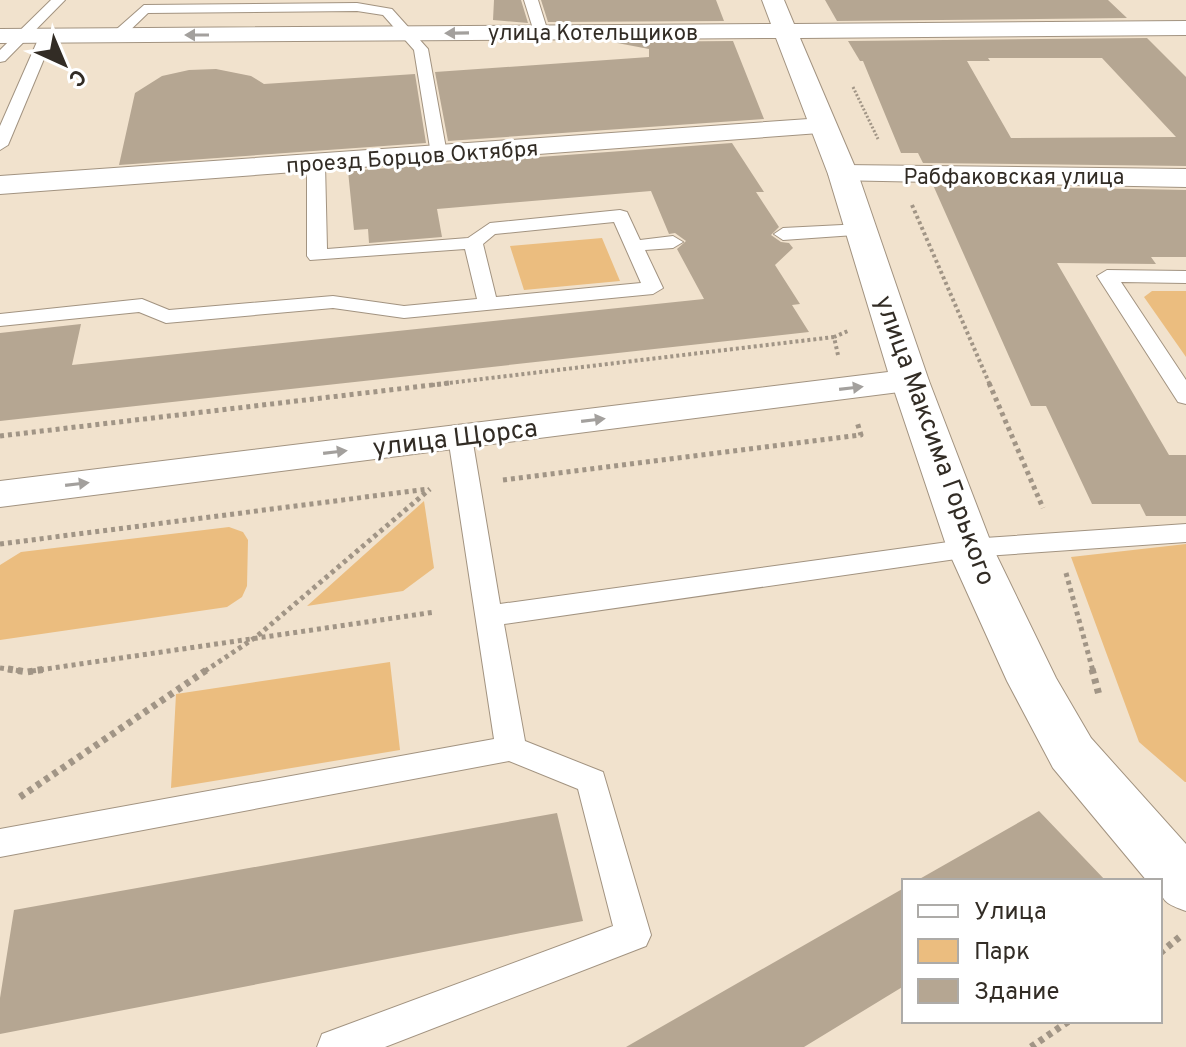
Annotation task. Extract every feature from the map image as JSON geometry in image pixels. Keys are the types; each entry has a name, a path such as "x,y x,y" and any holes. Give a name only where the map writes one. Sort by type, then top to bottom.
{"street":[{"name":"улица Максима Горького","path":"773,0 843,174 910,381 970,548 1032,681 1072,753 1186,885"},
{"name":"улица Котельщиков","path":"10,36 1186,28"},
{"name":"проезд Борцов Октября","path":"0,185 823,126"},
{"name":"Рабфаковская улица","path":"843,174 1186,178"},
{"name":"улица Щорса","path":"0,494 910,381"}],"lane":[{"path":"0,58 10,36 58,0"},
{"path":"531,0 541,32"},
{"path":"410,34 421,49 439,154"},
{"path":"0,145 47,35"},
{"path":"0,320 142,305 166,317 333,302 404,312 653,288 620,216 490,229 473,243 317,256 316,164"},
{"path":"783,234 862,230"},
{"path":"633,246 673,242"},
{"path":"473,243 488,304"},
{"path":"1186,277 1107,276 1186,397"},
{"path":"460,437 511,748"},
{"path":"488,616 970,548 1186,533"},
{"path":"0,843 511,748 592,781 633,935 336,1047"}],"path":[{"path":"850,81 897,175 1057,541 1101,701"},
{"path":"0,436 834,337 857,326"},
{"path":"0,544 861,435 834,337"},
{"path":"13,802 256,637 429,489"},
{"path":"0,668 27,672 435,612"},
{"path":"1162,951 1186,932"},
{"path":"1031,1047 1066,1023"}],"green space":[{"path":"602,238 620,281 524,290 510,246"},
{"path":"1152,291 1186,291 1186,357 1144,297"},
{"path":"424,501 434,568 403,591 307,606"},
{"path":"229,527 243,532 248,540 247,586 242,597 227,607 0,640 0,565 21,552"},
{"path":"1186,544 1185,782 1139,742 1071,557"},
{"path":"390,662 400,750 171,788 176,694"}],"building":[{"path":"494,0 521,0 528,23 493,20"},
{"path":"541,0 716,0 724,21 548,22"},
{"path":"825,0 1108,0 1127,18 837,21"},
{"path":"1147,38 1186,77 1186,166 923,163 918,153 901,153 863,61 848,41","holes":["988,58 1102,58 1176,137 1011,138 967,61 990,61"]},
{"path":"733,41 764,119 448,141 435,72 649,57 649,49 612,42"},
{"path":"216,69 251,76 264,84 415,74 426,143 119,165 135,93 162,76 189,70"},
{"path":"732,143 764,192 756,192 779,227 771,235 793,248 775,265 800,304 792,305 809,332 0,421 0,333 81,324 72,365 704,299 677,249 686,241 675,233 669,234 651,191 437,209 442,237 369,243 368,229 354,230 348,171"},
{"path":"933,185 1186,190 1186,257 1151,257 1156,264 1057,263 1169,455 1186,455 1186,516 1146,516 1140,504 1092,504 1046,406 1031,406"},
{"path":"1039,811 1104,879 920,879"},
{"path":"557,813 583,921 0,1034 0,998 14,910"},
{"path":"902,889 902,987 804,1047 626,1047"}]}
